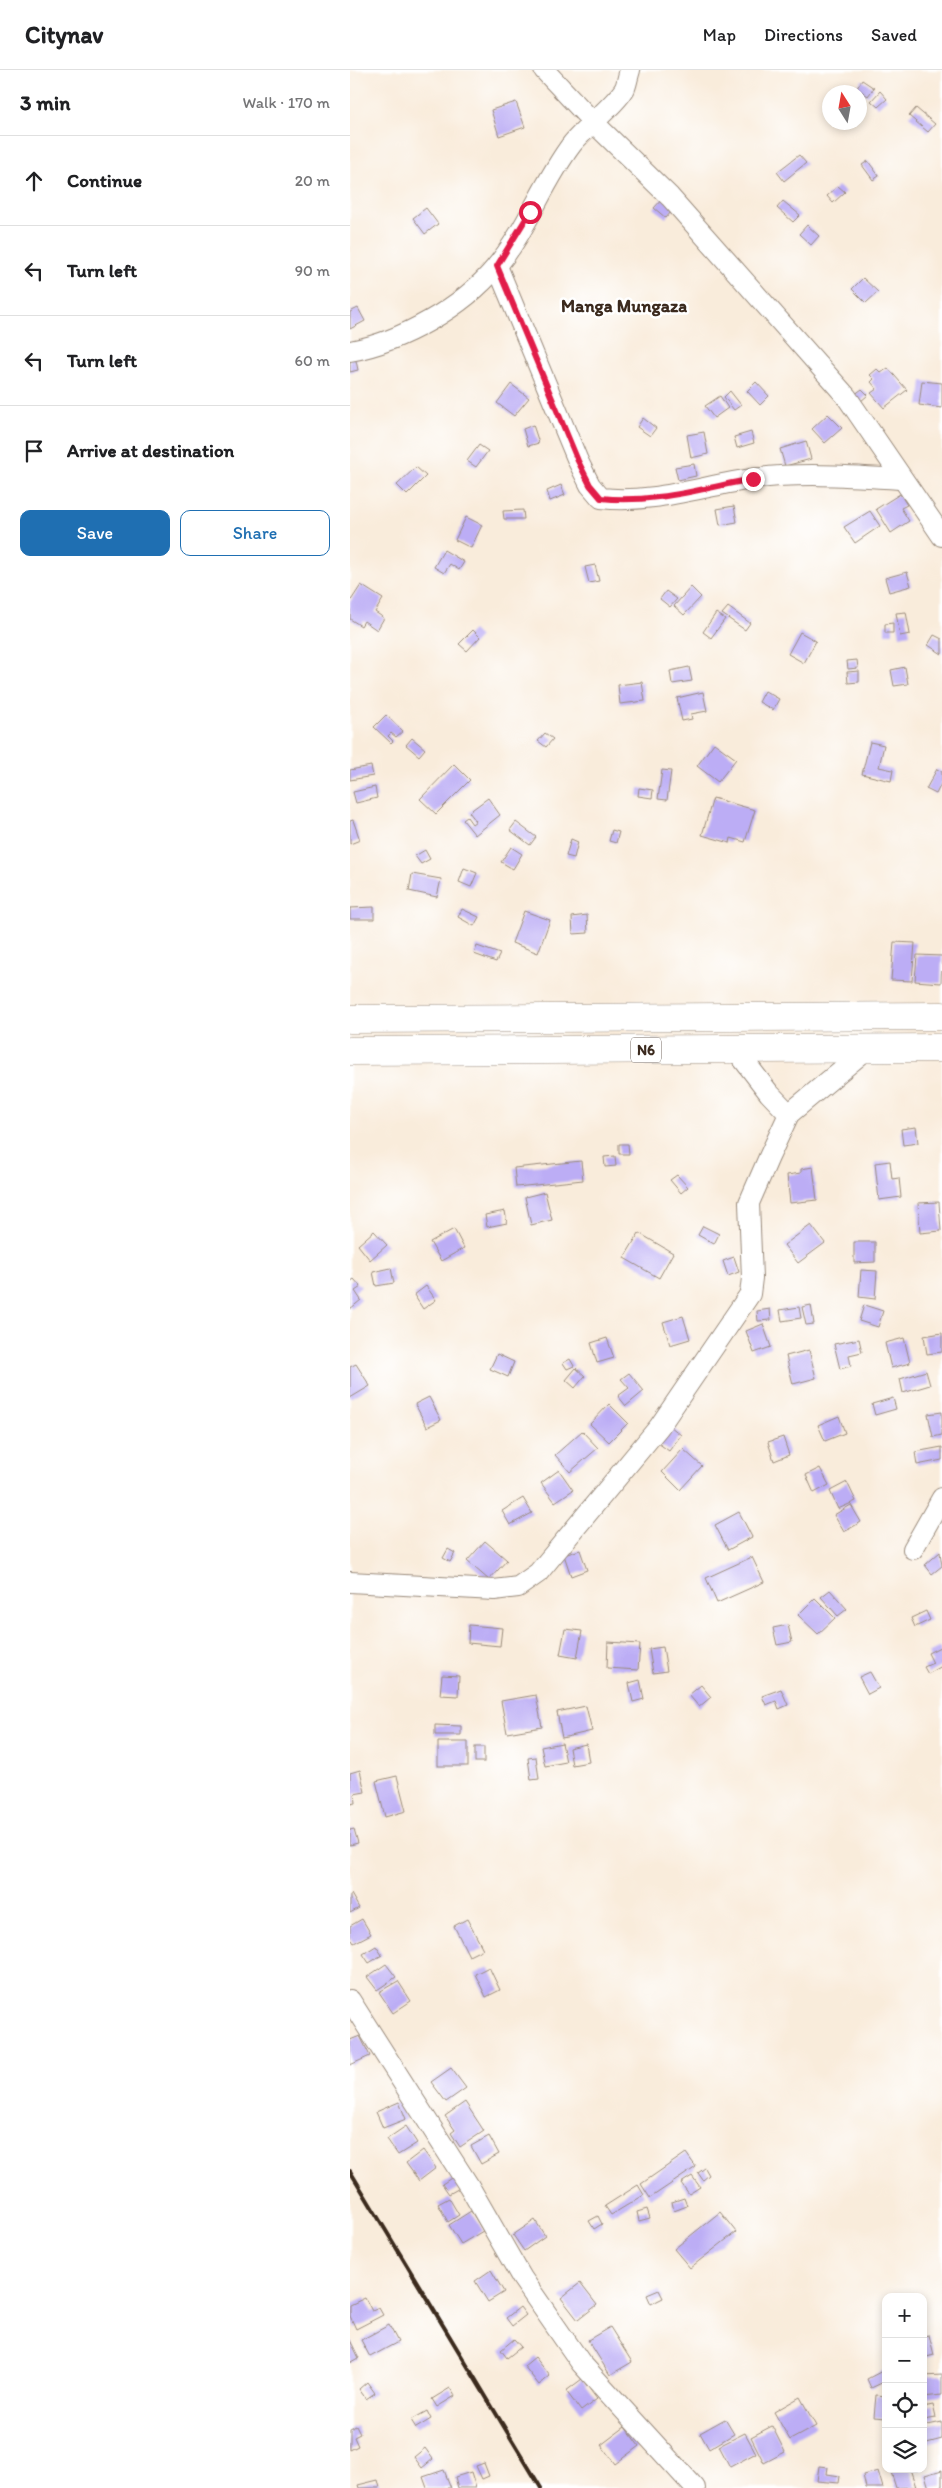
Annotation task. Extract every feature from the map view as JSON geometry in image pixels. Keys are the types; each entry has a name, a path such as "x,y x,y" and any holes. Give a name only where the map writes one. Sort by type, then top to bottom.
{"highway":[{"name":"N6","path":"350,1019 942,1016"},
{"name":"N6","path":"350,1051 942,1048"}],"street":[{"path":"544,70 592,121 670,197 846,396 901,479 942,536"},
{"path":"350,351 391,340 420,327 479,285 497,266 514,241 552,174 573,143 592,121 625,89 630,70"},
{"path":"497,266 578,461 590,485 601,498 615,499 679,494 761,478 831,475 901,479"},
{"path":"350,1582 494,1590 518,1587 538,1573 658,1427 750,1294 752,1278 748,1203 790,1114 868,1048"},
{"path":"736,1050 769,1093 790,1114"},
{"path":"913,1549 942,1498"},
{"path":"350,2000 469,2186 522,2278 581,2362 695,2488"}],"building":[{"path":"862,80 874,88 868,96 867,85 859,85"},
{"path":"880,91 887,99 878,107 871,101"},
{"path":"516,102 525,127 499,136 491,110"},
{"path":"916,108 935,124 928,132 909,116"},
{"path":"799,155 806,163 784,181 777,172"},
{"path":"868,161 879,176 873,180 862,165"},
{"path":"838,186 845,192 833,203 827,196"},
{"path":"664,197 675,207 666,218 654,208"},
{"path":"783,201 800,215 793,222 777,208"},
{"path":"426,208 438,224 425,234 413,218"},
{"path":"807,225 819,236 811,245 799,234"},
{"path":"863,278 878,292 866,303 852,289"},
{"path":"358,308 365,321 350,329 350,312"},
{"path":"355,356 358,370 350,372 350,357"},
{"path":"888,368 907,390 884,408 871,393 877,389 871,382 874,379 870,375 877,369 881,373"},
{"path":"922,381 942,383 942,408 919,405"},
{"path":"756,382 769,396 760,405 747,391"},
{"path":"511,384 529,398 514,416 497,403"},
{"path":"862,389 868,395 860,402 854,395"},
{"path":"730,391 741,405 734,410 724,397"},
{"path":"720,396 728,408 714,418 705,406"},
{"path":"828,414 842,428 825,443 812,429"},
{"path":"643,418 656,428 650,436 637,427"},
{"path":"533,425 539,443 528,446 523,429"},
{"path":"704,432 708,454 691,458 687,435"},
{"path":"751,432 754,443 737,448 734,437"},
{"path":"806,441 811,459 785,466 780,449"},
{"path":"479,445 488,451 476,467 467,461"},
{"path":"694,464 696,476 678,480 675,467"},
{"path":"416,467 426,476 407,495 397,485"},
{"path":"561,485 565,495 550,501 547,491"},
{"path":"900,494 907,505 901,508 909,521 891,533 876,509"},
{"path":"734,506 737,522 720,525 717,509"},
{"path":"523,510 524,519 504,519 503,511"},
{"path":"870,511 880,526 855,543 844,527"},
{"path":"466,517 482,525 471,548 455,540"},
{"path":"444,550 464,562 459,570 450,564 444,573 434,567"},
{"path":"595,565 599,581 589,583 585,567"},
{"path":"907,572 911,586 889,592 885,578"},
{"path":"361,585 383,599 375,612 384,618 377,630 364,621 361,626 350,619 350,602"},
{"path":"691,587 701,597 684,615 674,606"},
{"path":"666,591 677,599 670,607 660,599"},
{"path":"728,607 750,623 745,630 722,614"},
{"path":"906,612 910,634 900,636 896,613"},
{"path":"716,613 725,619 711,638 703,632"},
{"path":"893,623 893,633 885,633 885,624"},
{"path":"473,630 480,637 467,651 459,644"},
{"path":"800,632 816,641 804,663 788,654"},
{"path":"934,635 942,639 942,654 928,645"},
{"path":"857,660 858,668 848,669 847,661"},
{"path":"689,667 692,681 672,684 670,671"},
{"path":"905,667 908,684 894,686 891,670"},
{"path":"859,671 859,682 848,683 847,672"},
{"path":"642,682 645,701 620,704 618,685"},
{"path":"765,691 779,699 773,710 759,702"},
{"path":"703,692 707,711 691,714 692,719 682,721 677,698"},
{"path":"386,715 403,731 396,737 391,733 388,736 393,741 391,743 374,727"},
{"path":"545,733 553,739 546,747 538,741"},
{"path":"412,738 425,749 419,756 406,745"},
{"path":"870,742 884,745 879,767 893,770 891,781 862,774"},
{"path":"714,743 736,759 718,782 697,766"},
{"path":"454,764 470,780 436,814 420,799"},
{"path":"371,766 373,776 350,780 350,770"},
{"path":"937,769 942,772 942,782 936,794 926,789"},
{"path":"662,770 671,771 667,800 658,799"},
{"path":"375,787 377,798 356,803 353,792"},
{"path":"639,788 653,790 652,798 638,796"},
{"path":"488,798 500,815 475,835 463,820 467,817 472,824 476,821 469,812"},
{"path":"713,798 755,810 745,842 731,838 730,843 702,835"},
{"path":"353,820 360,840 350,844 350,821"},
{"path":"516,822 536,837 530,845 510,830"},
{"path":"612,830 619,832 616,843 609,841"},
{"path":"571,839 578,842 574,858 566,856"},
{"path":"511,847 522,854 513,869 501,862"},
{"path":"425,850 430,859 421,864 415,856"},
{"path":"464,868 477,873 471,887 459,882"},
{"path":"412,874 441,879 437,897 409,891"},
{"path":"374,907 374,919 350,919 350,908"},
{"path":"462,909 479,917 474,926 458,917"},
{"path":"524,911 550,920 538,953 512,943"},
{"path":"587,915 588,933 573,934 572,917"},
{"path":"894,942 915,943 912,981 891,980"},
{"path":"477,946 500,954 496,962 474,954"},
{"path":"917,955 942,956 941,983 915,981"},
{"path":"916,1127 918,1143 903,1145 901,1129"},
{"path":"619,1144 628,1144 629,1154 619,1154"},
{"path":"615,1156 616,1166 605,1167 604,1157"},
{"path":"581,1161 583,1180 516,1187 514,1168"},
{"path":"890,1161 892,1179 899,1178 901,1197 879,1200 875,1163"},
{"path":"813,1167 817,1200 790,1203 787,1175 801,1173 801,1169"},
{"path":"677,1175 688,1187 681,1193 670,1180"},
{"path":"545,1192 552,1220 531,1225 525,1197"},
{"path":"939,1202 941,1231 920,1233 918,1203"},
{"path":"505,1211 507,1223 487,1227 485,1215"},
{"path":"811,1225 825,1243 798,1263 784,1245"},
{"path":"703,1226 719,1234 714,1244 698,1235"},
{"path":"454,1229 464,1248 441,1261 430,1242"},
{"path":"374,1231 387,1245 370,1260 358,1245"},
{"path":"639,1233 673,1253 659,1278 624,1258"},
{"path":"854,1242 875,1242 875,1262 854,1263"},
{"path":"734,1257 739,1272 728,1276 723,1261"},
{"path":"391,1268 394,1283 376,1286 373,1272"},
{"path":"861,1270 877,1271 875,1299 859,1297"},
{"path":"354,1279 361,1287 355,1291 361,1300 350,1309 350,1282"},
{"path":"426,1286 436,1300 423,1309 414,1295"},
{"path":"811,1305 814,1324 806,1325 802,1307"},
{"path":"864,1305 883,1311 878,1327 859,1321"},
{"path":"799,1307 801,1318 782,1321 780,1310"},
{"path":"770,1309 771,1320 758,1321 757,1311"},
{"path":"683,1316 690,1339 670,1345 663,1322"},
{"path":"763,1324 771,1347 754,1353 746,1331"},
{"path":"942,1333 942,1352 927,1354 924,1336"},
{"path":"607,1338 614,1358 597,1363 591,1343"},
{"path":"904,1338 910,1363 891,1368 885,1343"},
{"path":"859,1339 862,1352 849,1355 851,1366 840,1369 834,1344"},
{"path":"809,1350 816,1378 793,1384 786,1356"},
{"path":"497,1354 514,1362 508,1377 490,1369"},
{"path":"570,1359 574,1366 567,1369 563,1363"},
{"path":"356,1364 370,1386 350,1398 350,1367"},
{"path":"576,1368 585,1376 575,1388 566,1380"},
{"path":"926,1371 930,1385 903,1393 900,1379"},
{"path":"629,1373 644,1391 626,1406 618,1396 629,1388 621,1379"},
{"path":"429,1397 441,1420 427,1427 415,1404"},
{"path":"893,1398 896,1409 875,1415 872,1404"},
{"path":"609,1404 628,1423 609,1442 590,1424"},
{"path":"942,1412 942,1435 933,1437 928,1414"},
{"path":"839,1416 845,1433 825,1441 818,1425"},
{"path":"670,1426 681,1435 669,1451 658,1443"},
{"path":"582,1431 598,1448 570,1472 555,1455"},
{"path":"783,1437 789,1455 774,1461 768,1442"},
{"path":"942,1447 942,1460 917,1465 915,1452"},
{"path":"683,1449 702,1466 680,1490 662,1472"},
{"path":"820,1468 829,1485 814,1493 806,1475"},
{"path":"559,1470 573,1490 555,1502 541,1483"},
{"path":"847,1482 856,1501 838,1509 830,1491"},
{"path":"523,1498 532,1513 510,1525 502,1511"},
{"path":"851,1505 861,1522 844,1532 834,1515"},
{"path":"739,1512 752,1537 728,1550 715,1525"},
{"path":"485,1541 507,1560 489,1580 467,1561"},
{"path":"448,1549 455,1553 450,1562 443,1558"},
{"path":"580,1550 587,1570 571,1576 564,1555"},
{"path":"940,1552 942,1566 932,1574 925,1565"},
{"path":"752,1557 764,1582 717,1603 706,1578"},
{"path":"830,1590 847,1609 838,1616 821,1597"},
{"path":"815,1598 835,1618 818,1634 798,1615"},
{"path":"926,1611 930,1620 915,1627 911,1618"},
{"path":"469,1625 502,1628 500,1646 468,1643"},
{"path":"788,1625 792,1642 777,1645 773,1628"},
{"path":"565,1629 582,1631 577,1658 560,1655"},
{"path":"608,1642 640,1644 638,1670 607,1668"},
{"path":"663,1647 667,1671 653,1673 649,1649"},
{"path":"940,1647 942,1666 928,1674 924,1667 933,1663 928,1653"},
{"path":"870,1672 879,1688 868,1694 859,1677"},
{"path":"442,1675 459,1676 458,1696 440,1695"},
{"path":"640,1680 644,1699 633,1702 629,1683"},
{"path":"701,1685 711,1697 699,1707 689,1695"},
{"path":"781,1689 788,1705 779,1709 776,1701 766,1705 762,1696"},
{"path":"536,1695 542,1727 507,1733 501,1701"},
{"path":"586,1706 592,1731 562,1738 557,1712"},
{"path":"435,1725 461,1726 461,1735 435,1735"},
{"path":"438,1742 468,1742 468,1766 438,1766"},
{"path":"562,1743 566,1762 545,1766 541,1747"},
{"path":"586,1744 589,1762 572,1765 569,1748"},
{"path":"475,1747 484,1747 484,1762 475,1762"},
{"path":"536,1757 539,1779 531,1780 528,1758"},
{"path":"360,1770 365,1792 354,1794 355,1803 350,1804 350,1773"},
{"path":"397,1776 406,1811 385,1817 376,1781"},
{"path":"354,1829 358,1843 350,1845 350,1830"},
{"path":"350,1895 359,1908 350,1913"},
{"path":"362,1919 371,1934 354,1943 350,1937 350,1926"},
{"path":"467,1919 483,1949 469,1956 454,1926"},
{"path":"376,1946 382,1955 369,1963 363,1954"},
{"path":"386,1964 396,1977 377,1990 367,1977"},
{"path":"489,1967 500,1990 486,1997 475,1974"},
{"path":"398,1981 411,2001 393,2013 379,1992"},
{"path":"360,2036 370,2056 350,2065 350,2040"},
{"path":"451,2068 466,2088 446,2102 431,2082"},
{"path":"399,2102 406,2119 383,2128 376,2112"},
{"path":"465,2102 484,2131 460,2147 451,2133 455,2130 445,2116"},
{"path":"406,2126 417,2143 398,2155 387,2139"},
{"path":"489,2136 499,2154 481,2164 471,2146"},
{"path":"423,2150 436,2168 419,2181 406,2163"},
{"path":"686,2153 696,2167 650,2198 641,2184"},
{"path":"705,2168 709,2175 703,2180 698,2173"},
{"path":"456,2175 463,2186 449,2194 442,2184"},
{"path":"692,2176 700,2187 689,2194 681,2183"},
{"path":"638,2185 644,2195 611,2215 605,2206"},
{"path":"449,2198 459,2215 448,2222 438,2204"},
{"path":"684,2198 687,2206 674,2211 672,2202"},
{"path":"647,2209 650,2218 639,2221 637,2212"},
{"path":"471,2211 483,2231 461,2244 449,2225"},
{"path":"720,2212 736,2232 690,2268 674,2249"},
{"path":"598,2216 602,2224 594,2229 589,2221"},
{"path":"535,2220 545,2236 524,2251 513,2235"},
{"path":"491,2270 504,2292 488,2302 475,2281"},
{"path":"580,2283 597,2305 578,2320 561,2298"},
{"path":"659,2290 663,2298 651,2304 647,2295"},
{"path":"365,2298 372,2311 379,2308 383,2315 356,2329 350,2316 350,2305"},
{"path":"520,2307 526,2315 512,2326 506,2318"},
{"path":"389,2325 398,2342 370,2357 361,2340"},
{"path":"610,2327 632,2362 610,2375 588,2340"},
{"path":"929,2335 934,2355 927,2357 927,2338"},
{"path":"514,2339 521,2347 507,2358 501,2350"},
{"path":"350,2340 359,2358 350,2363"},
{"path":"535,2357 550,2376 539,2385 524,2366"},
{"path":"882,2371 882,2383 871,2388 867,2379"},
{"path":"942,2375 942,2395 927,2397 927,2376"},
{"path":"582,2379 597,2399 581,2411 566,2391"},
{"path":"367,2382 375,2393 366,2399 359,2389"},
{"path":"450,2388 455,2396 437,2407 432,2399"},
{"path":"876,2395 882,2396 882,2418 874,2417"},
{"path":"800,2397 816,2426 790,2440 774,2412"},
{"path":"933,2405 936,2418 927,2420 927,2406"},
{"path":"427,2411 431,2419 416,2428 411,2420"},
{"path":"725,2419 734,2434 709,2449 700,2433"},
{"path":"942,2422 942,2439 927,2443 927,2425"},
{"path":"356,2426 360,2434 354,2437 358,2446 350,2450 350,2429"},
{"path":"772,2426 785,2452 764,2463 751,2437"},
{"path":"625,2427 639,2446 615,2464 601,2445"},
{"path":"745,2433 756,2453 730,2467 719,2446"},
{"path":"425,2448 433,2459 422,2468 414,2457"},
{"path":"484,2463 489,2476 482,2479 476,2466"},
{"path":"819,2466 828,2467 827,2474 840,2476 839,2483 817,2481"},
{"path":"444,2470 451,2488 427,2488 423,2477"},
{"path":"942,2470 942,2486 929,2488 925,2475"},
{"path":"878,2471 883,2488 866,2488 863,2475"},
{"path":"471,2472 476,2488 458,2488 455,2477"},
{"path":"891,2473 911,2473 916,2487 896,2488"},
{"path":"378,2480 380,2488 359,2488 358,2485"}],"railway":[{"path":"350,2171 541,2488"}],"district":[{"name":"Manga Mungaza","path":"624,306"}],"route":[{"path":"530,212 497,266 524,334 590,485 601,498 615,499 679,494 753,479"}]}
